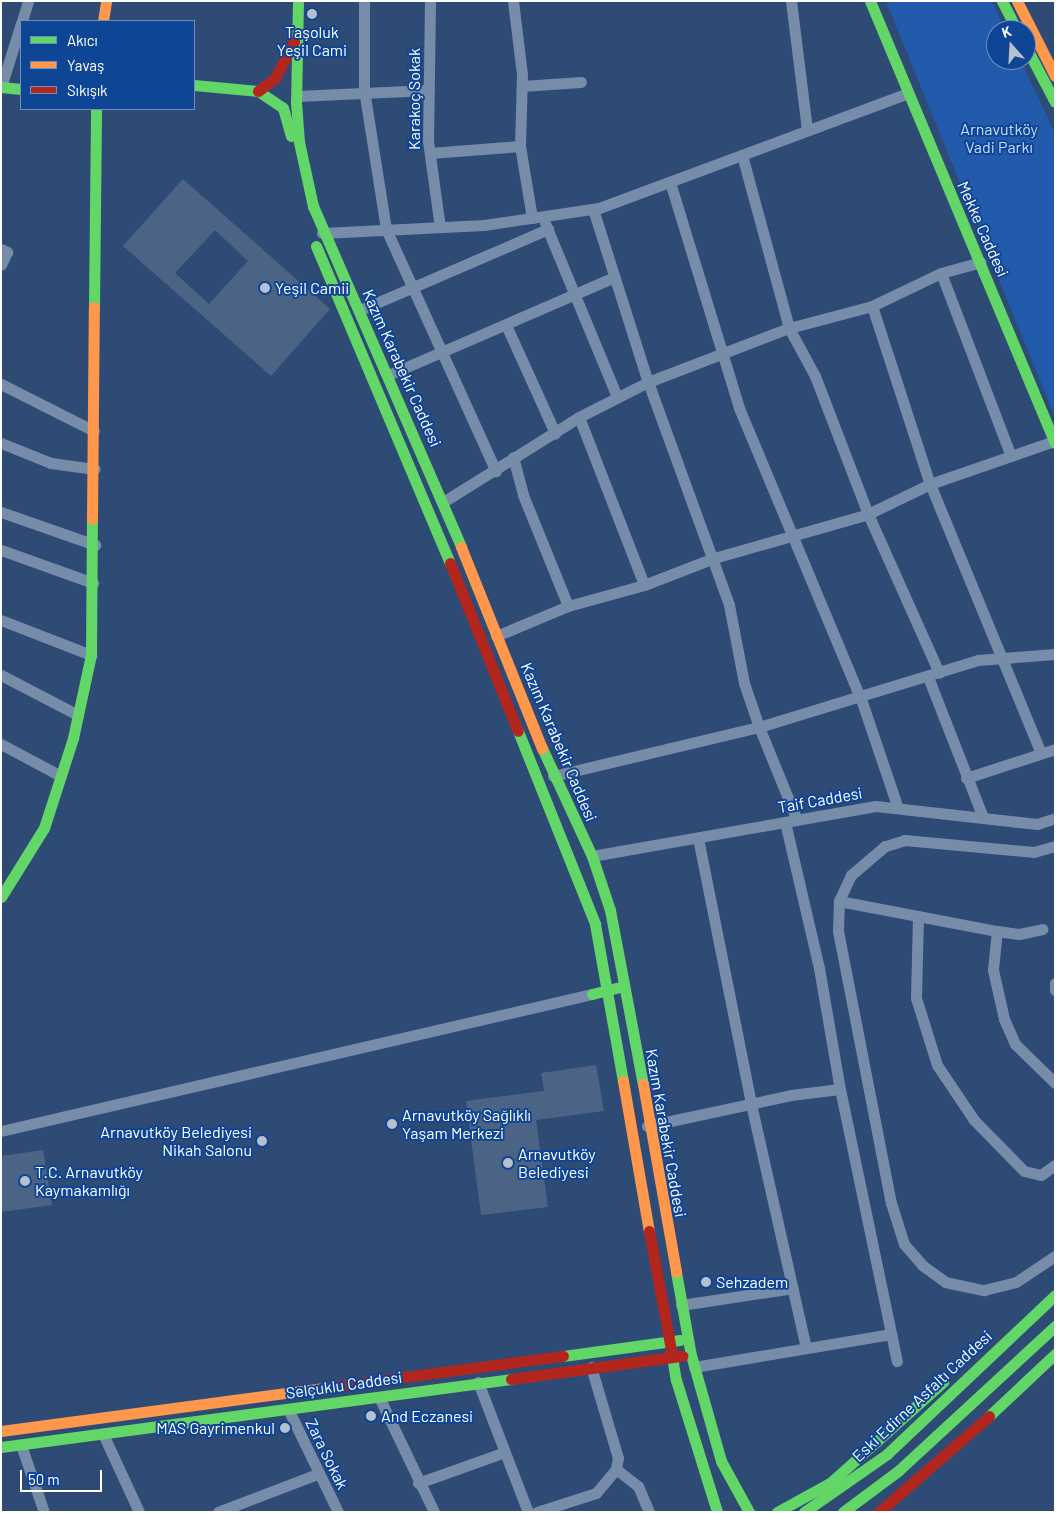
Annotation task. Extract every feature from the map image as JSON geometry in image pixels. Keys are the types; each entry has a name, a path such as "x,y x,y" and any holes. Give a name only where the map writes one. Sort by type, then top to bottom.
{"main road":[{"path":"103,20 106,1"},
{"name":"Kazım Karabekir Caddesi","path":"298,1 296,33 297,96 305,178 322,233 360,310 443,502 554,776 592,856 610,910 692,1361 721,1461 749,1512"},
{"name":"Mekke Caddesi","path":"870,1 906,94 981,262 1054,442"},
{"path":"1002,1 1012,20"},
{"path":"1017,1 1055,76"},
{"path":"195,85 258,91 274,78 291,52 296,33"},
{"path":"1036,66 1055,102"},
{"path":"1,87 20,89"},
{"name":"Kazım Karabekir Caddesi","path":"258,91 283,108 305,218 586,897 612,1004 680,1400 717,1512"},
{"path":"1,897 44,828 78,715 91,655 95,546 96,110"},
{"path":"592,994 625,985"},
{"path":"592,994 612,1004"},
{"name":"Eski Edirne Asfaltı Caddesi","path":"804,1512 876,1464 1055,1295"},
{"path":"777,1512 830,1483 967,1361 1024,1324"},
{"path":"843,1512 898,1471 1055,1326"},
{"name":"Selçuklu Caddesi","path":"1,1431 688,1339"},
{"path":"879,1512 940,1462 1054,1356"},
{"name":"Selçuklu Caddesi","path":"1,1447 591,1367 672,1357 692,1361"},
{"path":"349,1385 351,1400"},
{"path":"99,1418 103,1434"}],"street":[{"path":"23,20 28,1"},
{"path":"364,1 364,90 386,230 496,471"},
{"name":"Karakoç Sokak","path":"430,1 430,153 440,227"},
{"path":"514,1 522,86 520,146 537,217 548,228 617,397"},
{"path":"791,1 807,130"},
{"path":"1,87 20,28"},
{"path":"522,86 581,82"},
{"path":"297,96 364,90 430,90"},
{"path":"322,233 440,227 593,209 906,94"},
{"path":"430,153 520,146"},
{"path":"742,155 789,328 815,376 868,514 934,675 966,778 983,817"},
{"path":"670,182 720,354 790,534 861,699 898,808"},
{"path":"593,209 648,382 714,558 729,605 744,683 791,821 840,1089 897,1361"},
{"path":"360,310 548,228"},
{"path":"1,249 7,252 1,265"},
{"path":"443,502 496,471 513,458 579,417 648,382 789,328 872,306 941,273 981,262"},
{"path":"941,273 1011,456"},
{"path":"388,375 615,277"},
{"path":"872,306 930,484 1041,753"},
{"path":"506,325 555,433"},
{"path":"1,384 94,430"},
{"path":"579,417 644,585"},
{"path":"1,442 51,463 95,469"},
{"path":"496,636 568,606 644,585 714,558 790,534 868,514 930,484 1054,442"},
{"path":"513,458 523,495 568,606"},
{"path":"1,512 95,546"},
{"path":"1,550 93,583"},
{"path":"1,620 91,655"},
{"path":"554,776 759,727 861,699 978,660 1055,654"},
{"path":"1,675 78,715"},
{"path":"1,744 61,776"},
{"path":"966,778 1055,749"},
{"name":"Taif Caddesi","path":"592,856 876,806 1037,824 1055,818"},
{"path":"698,838 751,1104 806,1348"},
{"path":"1055,846 1034,852 905,840 866,859 851,875 839,901 838,931 891,1203 904,1244 922,1265 945,1282 984,1290 1016,1282 1055,1256"},
{"path":"839,901 997,931 1019,934 1042,929"},
{"path":"918,916 916,998 937,1065 974,1120 1024,1171 1041,1175 1055,1165"},
{"path":"997,931 993,970 1004,1019 1015,1044 1055,1082"},
{"path":"1055,983 1055,990"},
{"path":"1,1131 592,994"},
{"path":"648,1126 751,1104 840,1089"},
{"path":"681,1305 793,1288"},
{"path":"692,1361 806,1348 892,1334"},
{"path":"537,1512 596,1493 616,1469 618,1458 591,1367"},
{"path":"478,1382 528,1512"},
{"path":"379,1397 418,1483 434,1512"},
{"name":"Zara Sokak","path":"288,1409 338,1512"},
{"path":"103,1434 139,1512"},
{"path":"21,1445 44,1512"},
{"path":"418,1483 505,1452"},
{"path":"616,1469 638,1486 649,1512"},
{"path":"218,1512 318,1474"}],"green space":[{"name":"Arnavutköy Vadi Parkı","path":"886,1 992,1 1001,20 986,20 986,70 1025,70 1055,133 1055,417"}],"building":[{"name":"Yeşil Camii","path":"183,179 330,309 271,376 123,246","holes":["215,230 248,261 209,304 175,273"]},
{"name":"Arnavutköy Belediyesi","path":"596,1065 604,1111 536,1120 548,1207 481,1215 466,1101 544,1091 541,1073"},
{"name":"T.C. Arnavutköy Kaymakamlığı","path":"43,1150 52,1205 1,1212 1,1156"}],"traffic: fast":[{"path":"298,1 296,102 299,142 313,206 461,547"},
{"path":"870,1 1055,443"},
{"path":"1002,1 1012,20"},
{"path":"1036,66 1055,102"},
{"path":"195,85 258,91 283,108 291,136"},
{"path":"1,87 20,89"},
{"path":"94,307 96,110"},
{"path":"316,246 450,563"},
{"path":"1,897 44,828 73,738 91,655 92,519"},
{"path":"518,731 595,924 623,1081"},
{"path":"542,748 592,856 610,910 643,1084"},
{"path":"592,994 620,987"},
{"path":"676,1272 691,1355 721,1461 749,1512"},
{"path":"804,1512 887,1454 1055,1295"},
{"path":"843,1512 898,1471 1055,1326"},
{"path":"563,1356 680,1340"},
{"path":"671,1350 676,1380 717,1512"},
{"path":"989,1416 1055,1354"},
{"path":"1,1447 511,1379"},
{"path":"777,1512 830,1483 943,1382"}],"traffic: slow":[{"path":"103,20 106,1"},
{"path":"1017,1 1055,76"},
{"path":"92,519 94,307"},
{"path":"461,547 542,748"},
{"path":"623,1081 649,1231"},
{"path":"643,1084 676,1272"},
{"path":"1,1431 322,1388"}],"traffic: jam":[{"path":"258,91 275,78 294,42"},
{"path":"450,563 518,731"},
{"path":"649,1231 671,1350"},
{"path":"322,1388 563,1356"},
{"path":"511,1379 682,1356"},
{"path":"879,1512 989,1416"}],"place":[{"name":"Taşoluk Yeşil Cami","path":"312,14"},
{"name":"Yeşil Camii","path":"265,288"},
{"name":"Arnavutköy Sağlıklı Yaşam Merkezi","path":"392,1124"},
{"name":"Arnavutköy Belediyesi Nikah Salonu","path":"262,1141"},
{"name":"Arnavutköy Belediyesi","path":"508,1163"},
{"name":"T.C. Arnavutköy Kaymakamlığı","path":"25,1181"},
{"name":"Sehzadem","path":"706,1282"},
{"name":"And Eczanesi","path":"371,1416"},
{"name":"MAS Gayrimenkul","path":"285,1428"}]}
